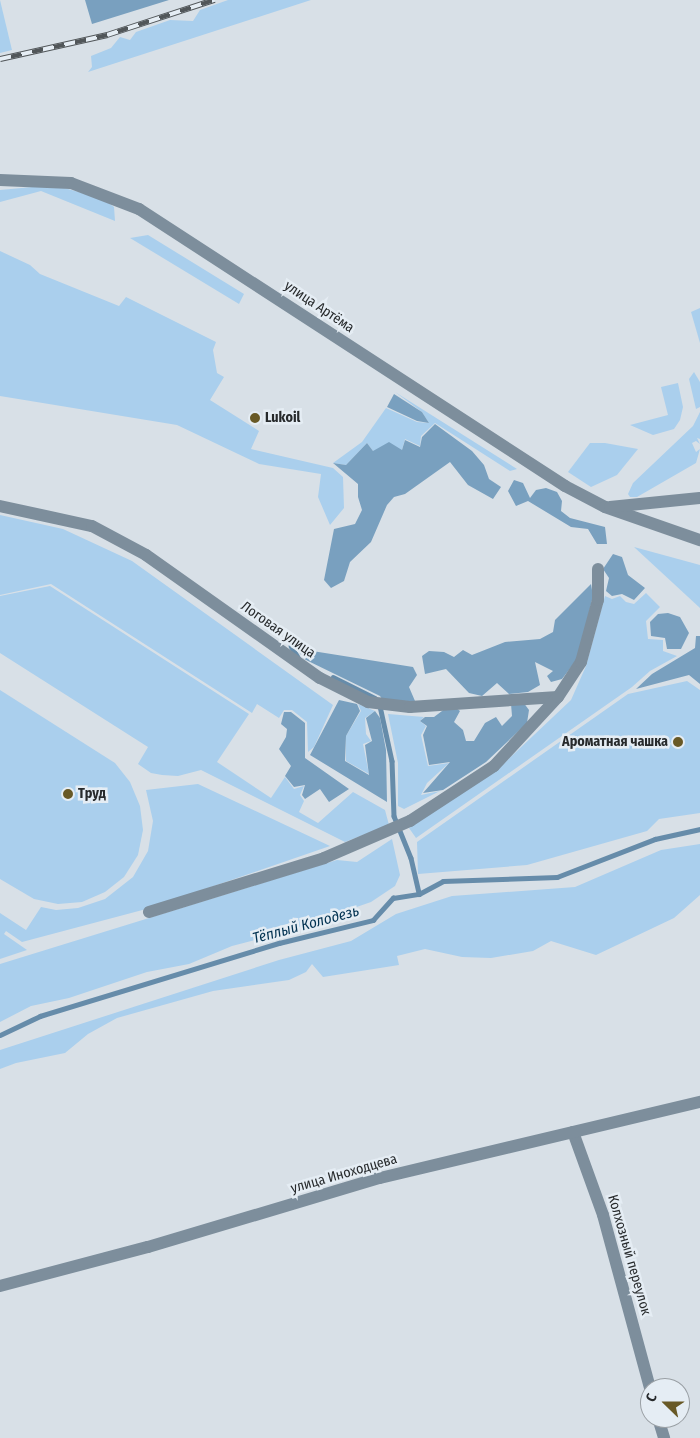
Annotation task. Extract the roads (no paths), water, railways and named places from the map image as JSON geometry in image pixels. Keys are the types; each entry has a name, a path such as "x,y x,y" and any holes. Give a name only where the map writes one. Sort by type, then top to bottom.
{"street":[{"name":"улица Артёма","path":"0,180 72,183 139,209 565,486 605,507 700,540"},
{"path":"605,507 700,498"},
{"name":"Логовая улица","path":"0,506 92,526 146,555 320,678 368,702 389,706 558,697"},
{"path":"149,912 324,858 394,826 410,821 494,766 558,697 581,662 598,600 598,569"},
{"name":"улица Иноходцева","path":"0,1286 148,1247 380,1178 700,1102"},
{"name":"Колхозный переулок","path":"573,1132 603,1214 647,1378"}],"waterway":[{"path":"291,646 298,657"},
{"path":"333,677 375,698"},
{"path":"380,706 392,761 394,816 411,858 419,894"},
{"name":"Тёплый Колодезь","path":"0,1035 40,1016 279,943 373,920 393,898 419,894 443,881 557,877 655,839 700,829"}],"railway":[{"path":"0,59 107,35 214,0"}],"place":[{"name":"Lukoil","path":"255,418"},
{"name":"Ароматная чашка","path":"678,742"},
{"name":"Труд","path":"68,794"}]}
